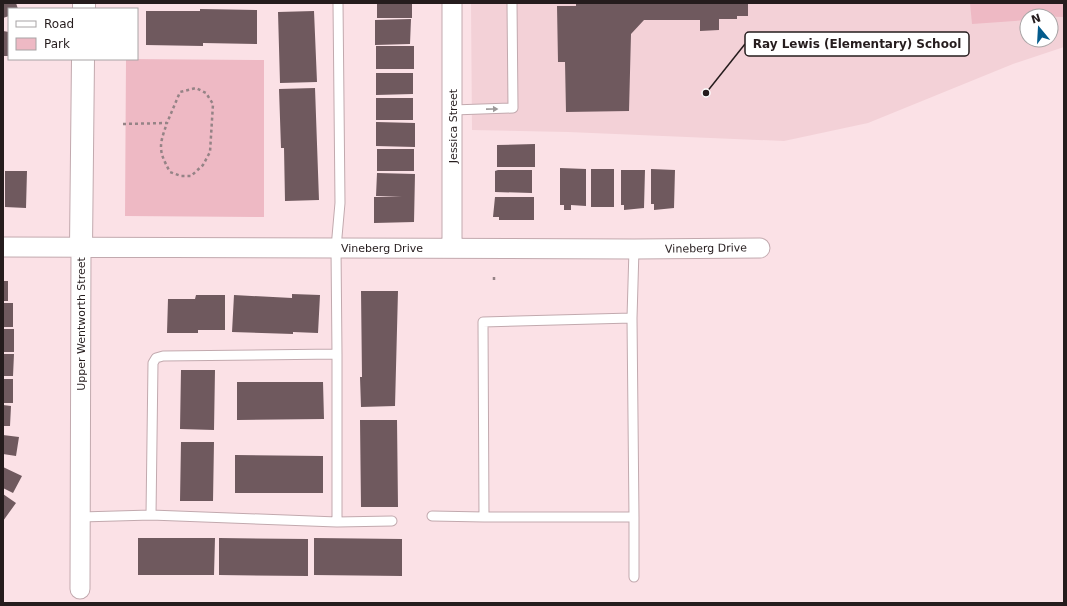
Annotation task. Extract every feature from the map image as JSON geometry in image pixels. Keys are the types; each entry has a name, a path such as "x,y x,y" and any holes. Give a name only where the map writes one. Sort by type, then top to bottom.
{"street":[{"name":"Jessica Street","path":"452,3 452,248"},
{"name":"Upper Wentworth Street","path":"80,589 83,60"},
{"name":"Vineberg Drive","path":"3,247 760,248"}],"lane":[{"path":"337,522 338,354 336,248 340,203 338,3"},
{"path":"453,110 513,108 512,3"},
{"path":"634,249 632,318 634,578"},
{"path":"484,517 484,322 632,318"},
{"path":"151,515 153,363 156,358 163,356 338,354"},
{"path":"81,517 151,515 337,522 392,521"},
{"path":"432,516 634,517"}],"path":[{"path":"196,88 206,93 213,104 210,152 203,166 192,176 181,176 170,172 164,161 160,148 166,123 180,92 196,88"},
{"path":"124,124 166,123"},
{"path":"494,274 494,280"}],"shaded area":[{"path":"471,3 1064,3 1064,47 1013,64 868,123 784,141 568,132 472,130"}],"green space":[{"path":"970,3 1064,3 1064,17 1059,17 1059,8 1019,8 1019,21 972,24"},
{"path":"126,60 264,60 264,217 125,216"}],"building":[{"path":"3,3 16,3 18,8 8,8 8,16 3,18"},
{"path":"377,3 412,3 412,18 377,18"},
{"path":"576,3 748,3 748,16 737,16 737,19 719,19 719,30 700,31 700,20 644,20 631,34 629,111 566,112 565,62 558,62 557,6 576,6"},
{"path":"200,9 257,10 257,44 203,43 203,46 146,45 146,11 200,11"},
{"path":"314,11 317,82 280,83 278,12"},
{"path":"411,19 410,44 375,45 375,20"},
{"path":"3,31 8,32 8,56 3,56"},
{"path":"376,46 414,46 414,69 376,69"},
{"path":"376,73 413,73 413,94 376,95"},
{"path":"315,88 319,200 285,201 284,148 281,148 279,89"},
{"path":"376,98 413,98 413,120 376,120"},
{"path":"376,122 415,123 415,147 376,146"},
{"path":"535,144 535,167 497,167 497,145"},
{"path":"377,149 414,149 414,171 377,171"},
{"path":"560,168 586,169 586,206 571,205 571,210 564,210 564,205 560,205"},
{"path":"591,169 614,169 614,207 591,207"},
{"path":"651,169 675,170 674,208 654,210 654,204 651,204"},
{"path":"532,170 532,193 495,192 495,171"},
{"path":"621,170 645,170 644,208 624,210 624,205 621,205"},
{"path":"5,171 27,171 26,208 5,207"},
{"path":"377,173 415,174 414,222 374,223 374,197 402,197 376,196"},
{"path":"495,197 534,197 534,220 499,220 499,217 493,217"},
{"path":"3,281 8,281 8,301 3,301"},
{"path":"361,291 398,291 395,406 361,407"},
{"path":"292,294 320,295 318,333 293,332 293,334 232,332 234,295 292,298"},
{"path":"196,295 225,295 225,330 198,330 198,333 167,333 168,299 195,299"},
{"path":"3,303 13,303 13,327 3,327"},
{"path":"3,329 14,329 14,352 3,352"},
{"path":"3,354 14,354 13,376 3,376"},
{"path":"181,370 215,370 214,430 180,429"},
{"path":"3,379 13,379 13,403 3,403"},
{"path":"237,382 323,382 324,419 237,420"},
{"path":"3,405 11,406 10,426 3,426"},
{"path":"360,420 397,420 398,507 361,507"},
{"path":"3,435 19,437 16,456 3,454"},
{"path":"181,442 214,442 213,501 180,501"},
{"path":"235,455 323,456 323,493 235,493"},
{"path":"3,467 22,476 13,493 3,488"},
{"path":"3,494 16,503 3,521"},
{"path":"138,538 215,538 214,575 138,575"},
{"path":"219,538 308,539 308,576 219,575"},
{"path":"314,538 402,539 402,576 314,575"}],"place":[{"name":"Ray Lewis (Elementary) School","path":"706,93"}]}
